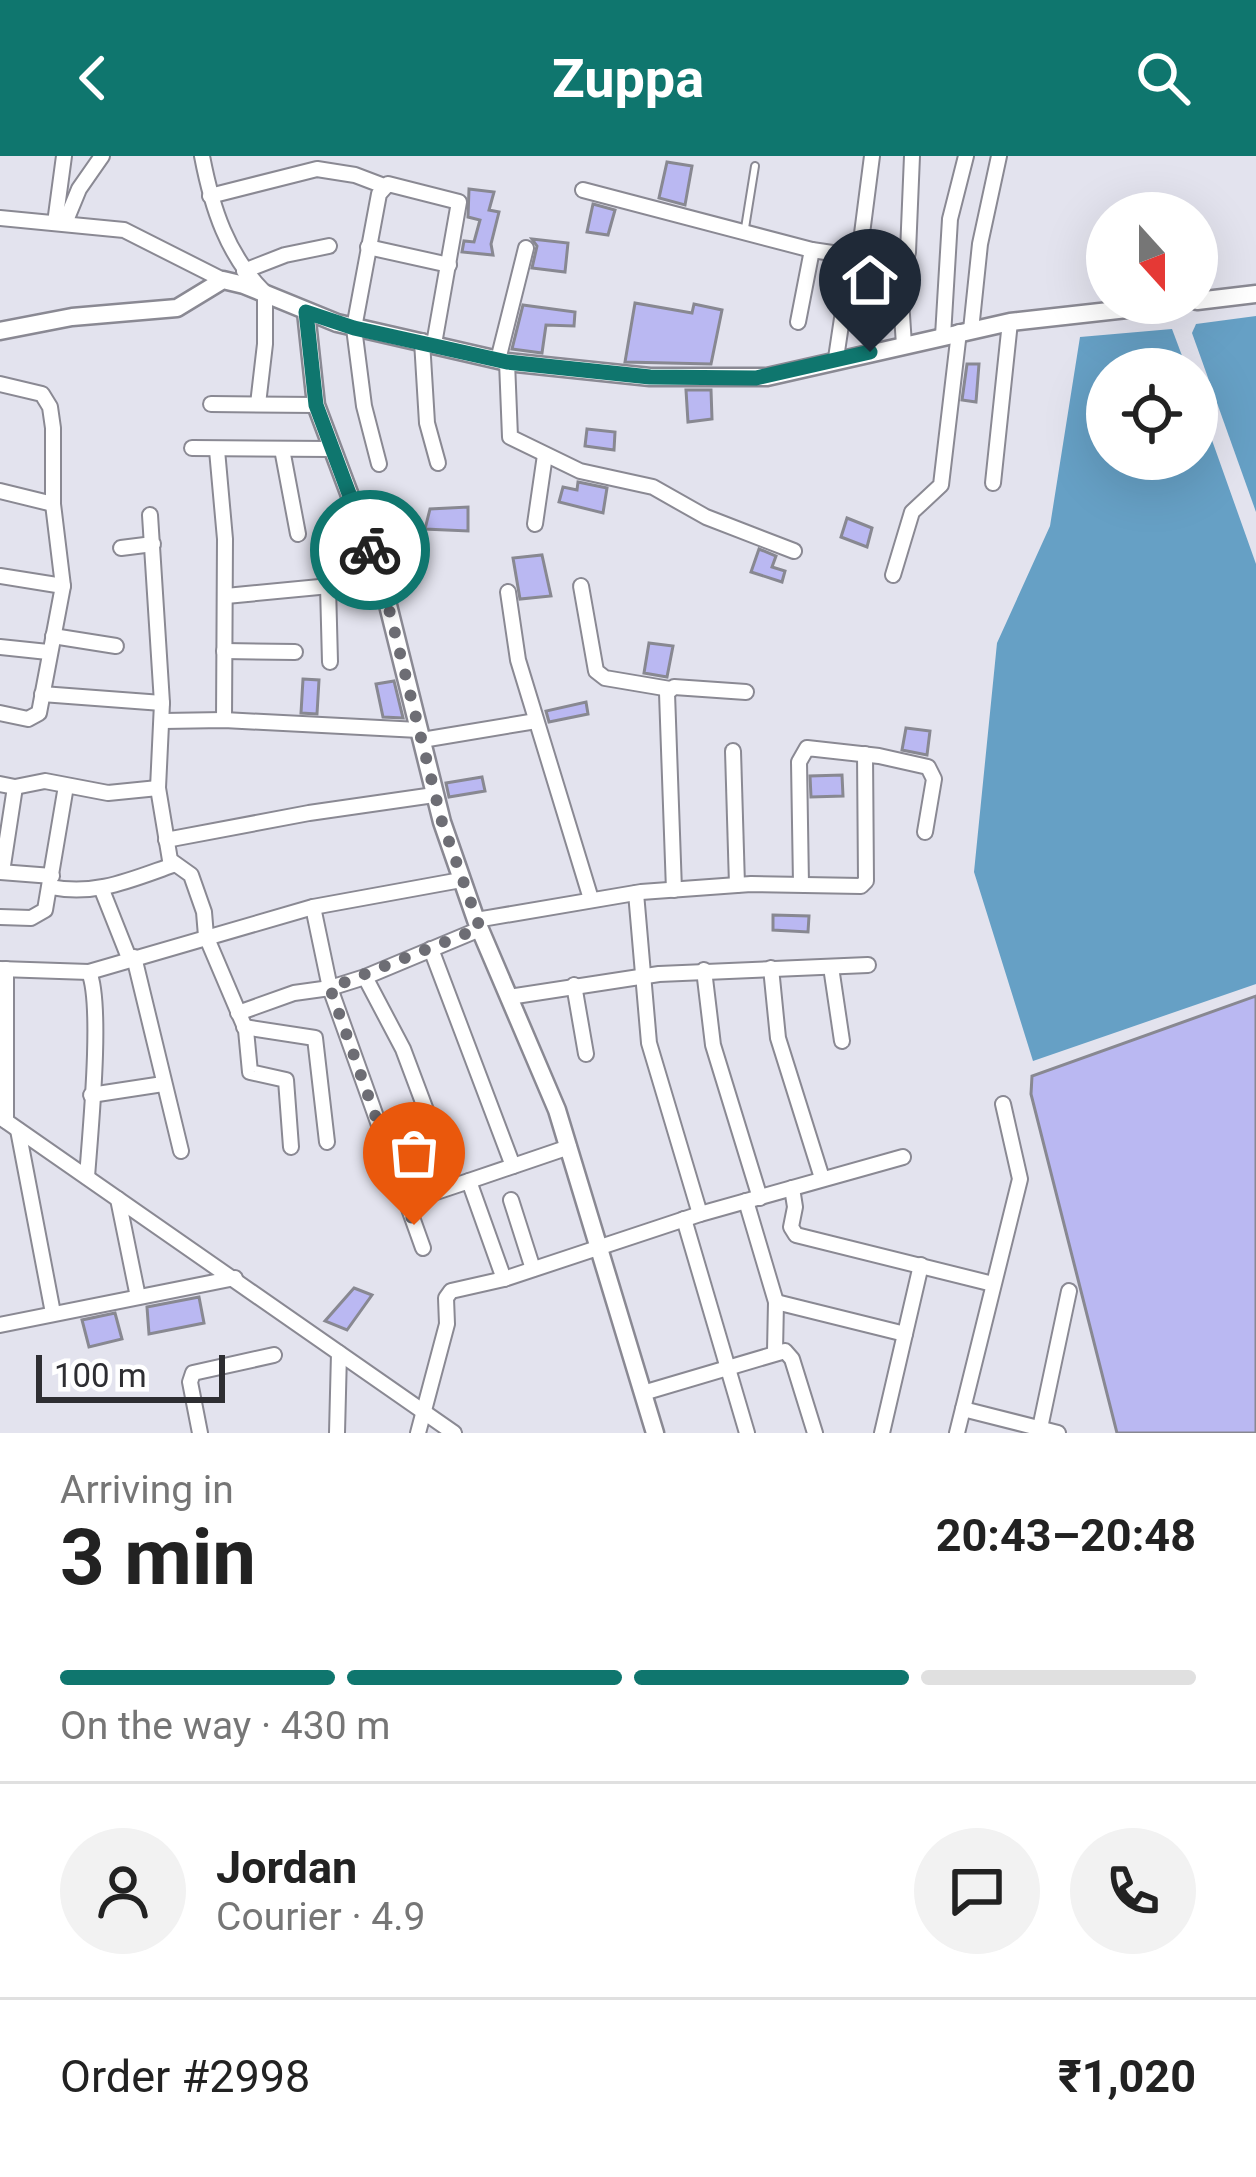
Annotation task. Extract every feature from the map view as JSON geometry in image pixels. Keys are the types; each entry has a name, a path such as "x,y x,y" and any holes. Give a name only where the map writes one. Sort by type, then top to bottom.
{"street":[{"path":"60,223 64,156"},
{"path":"60,223 102,156"},
{"path":"202,156 220,228 244,271 265,293 266,344 258,404"},
{"path":"836,358 844,304 859,257 872,156"},
{"path":"904,345 900,285 908,252 911,156"},
{"path":"958,332 950,219 966,156"},
{"path":"893,575 912,512 941,485 958,332 999,156"},
{"path":"211,196 317,169 457,199 460,206 449,265 428,342 427,423 438,463"},
{"path":"379,464 364,406 354,328 384,186"},
{"path":"584,190 812,250 859,257"},
{"path":"0,218 139,235 223,280 354,328 502,361 650,377 742,379 1010,322 1086,314"},
{"path":"244,271 285,254 328,246"},
{"path":"368,247 449,265"},
{"path":"526,248 502,361 508,434 580,471 653,488 706,517 794,551"},
{"path":"798,322 812,250"},
{"path":"0,332 72,317 177,308 223,280"},
{"path":"1218,299 1256,294"},
{"path":"306,312 316,405 382,581 434,795 461,880 569,1147 655,1433"},
{"path":"993,483 1010,322"},
{"path":"0,384 43,394 50,406 52,504 63,586 39,713 33,719 0,713"},
{"path":"211,404 316,405"},
{"path":"192,448 331,448"},
{"path":"282,449 298,534"},
{"path":"217,450 226,596 224,720"},
{"path":"535,524 544,454"},
{"path":"0,491 52,504"},
{"path":"150,515 163,721 158,788 166,840 173,865 191,875 204,912 206,935 241,1020 250,1072 286,1080 291,1147"},
{"path":"121,548 153,544"},
{"path":"0,576 63,586"},
{"path":"226,596 382,581"},
{"path":"328,586 330,662"},
{"path":"581,586 596,671 605,679 746,692"},
{"path":"508,592 518,660 591,899"},
{"path":"53,635 116,646"},
{"path":"0,647 48,652"},
{"path":"224,651 295,652"},
{"path":"670,688 666,716 674,890"},
{"path":"42,694 162,703"},
{"path":"163,721 224,720 420,735 536,722"},
{"path":"801,884 800,756 812,747 907,760 932,769 925,832"},
{"path":"733,751 737,886"},
{"path":"241,1020 294,993 365,977 478,924 591,899 737,886 861,886 866,881 865,754"},
{"path":"158,788 108,793 45,781 7,786 1,872 51,881 77,892 102,890 173,865"},
{"path":"0,917 42,915 66,786"},
{"path":"166,840 434,795"},
{"path":"53,1313 8,1122 3,969 89,972 313,907 461,880"},
{"path":"102,890 131,958 182,1151"},
{"path":"636,893 640,976 654,1065 747,1433"},
{"path":"313,907 330,988 423,1248"},
{"path":"431,950 513,1166"},
{"path":"509,997 704,970 868,965"},
{"path":"832,967 842,1041"},
{"path":"771,968 778,1038 822,1178"},
{"path":"704,970 713,1045 776,1302 775,1352"},
{"path":"88,1178 94,1001 89,972"},
{"path":"365,977 403,1049 504,1279"},
{"path":"574,985 586,1054"},
{"path":"241,1020 314,1038 327,1142"},
{"path":"91,1095 163,1084"},
{"path":"957,1433 1020,1179 1003,1104"},
{"path":"8,1122 454,1433"},
{"path":"406,1202 569,1147"},
{"path":"418,1433 447,1324 448,1294 692,1216 904,1157"},
{"path":"792,1188 794,1233 993,1284"},
{"path":"118,1199 138,1297"},
{"path":"511,1199 533,1269"},
{"path":"882,1433 921,1265"},
{"path":"0,1325 235,1278"},
{"path":"1040,1428 1069,1291"},
{"path":"776,1302 905,1334"},
{"path":"643,1393 785,1351 792,1359 815,1433"},
{"path":"337,1433 339,1353"},
{"path":"200,1433 190,1382 194,1373 274,1355"},
{"path":"963,1409 1058,1433"}],"lane":[{"path":"744,232 755,166"}],"water":[{"path":"1256,316 1256,512 1218,406 1218,348 1197,348 1192,333 1196,324"},
{"path":"1172,329 1179,348 1086,348 1086,480 1218,480 1218,457 1256,564 1256,984 1033,1061 974,872 997,643 1050,526 1080,337"}],"building":[{"path":"667,162 692,166 685,205 659,198"},
{"path":"469,189 494,192 489,210 499,212 493,255 462,252 464,241 474,242 480,220 468,217"},
{"path":"593,204 615,210 608,235 587,232"},
{"path":"532,239 568,243 565,272 532,268 537,246"},
{"path":"635,303 692,313 694,304 722,310 711,364 625,362"},
{"path":"523,305 575,312 574,326 546,325 542,353 512,349"},
{"path":"967,364 979,364 976,402 962,400"},
{"path":"686,390 711,390 712,419 688,422"},
{"path":"587,429 615,432 614,450 585,446"},
{"path":"578,482 607,488 603,513 559,502 563,487 577,490"},
{"path":"468,507 468,531 425,529 430,509"},
{"path":"847,518 872,528 867,547 841,537"},
{"path":"759,549 776,556 772,567 785,571 782,582 751,572"},
{"path":"542,555 551,596 520,599 513,558"},
{"path":"649,643 673,646 667,677 644,673"},
{"path":"303,679 319,680 317,714 301,713"},
{"path":"394,681 403,718 383,717 376,684"},
{"path":"586,702 588,714 549,722 546,711"},
{"path":"906,728 930,731 927,755 902,750"},
{"path":"842,775 843,796 811,797 810,776"},
{"path":"482,777 485,791 449,797 446,783"},
{"path":"773,915 809,916 808,932 773,930"},
{"path":"1256,996 1256,1433 1117,1433 1031,1094 1032,1076"},
{"path":"354,1288 372,1295 347,1330 325,1321"},
{"path":"199,1297 204,1323 149,1334 147,1307"},
{"path":"115,1313 122,1339 89,1347 82,1320"}],"way so far":[{"path":"370,550 382,581 442,822 480,928 330,988 414,1225"}],"route":[{"path":"370,550 316,405 306,312 354,328 507,362 650,377 756,378 870,352"}]}
